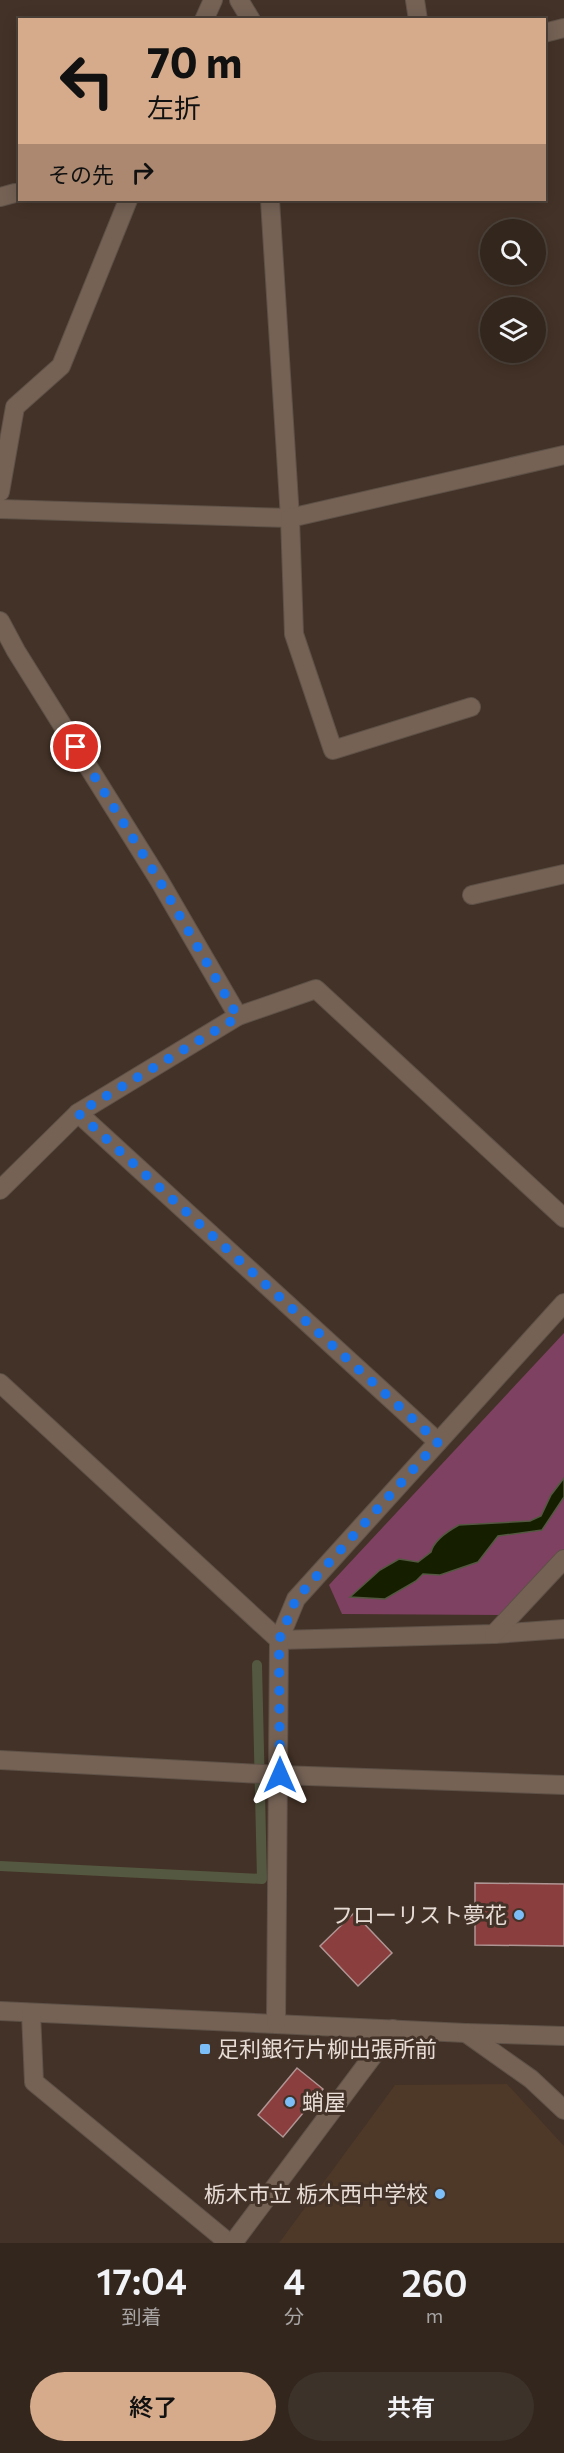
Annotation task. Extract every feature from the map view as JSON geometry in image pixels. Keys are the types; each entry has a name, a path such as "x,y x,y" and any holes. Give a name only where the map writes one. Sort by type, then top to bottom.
{"street":[{"path":"205,18 213,0"},
{"path":"239,0 249,18"},
{"path":"415,0 418,18"},
{"path":"546,32 564,28"},
{"path":"0,492 15,407 61,366 128,201"},
{"path":"270,201 290,518 294,634 333,750 471,707"},
{"path":"0,509 290,518 564,455"},
{"path":"0,621 16,651 159,880 238,1017"},
{"path":"472,895 564,874"},
{"path":"0,1190 78,1113 238,1017 316,989 564,1218"},
{"path":"78,1113 438,1442"},
{"path":"276,2023 280,1775 279,1640 296,1599 564,1303"},
{"path":"0,1383 279,1640 494,1634 564,1629"},
{"path":"494,1634 564,1559"},
{"path":"0,1760 280,1775 564,1785"},
{"path":"0,2011 564,2036"},
{"path":"31,2013 34,2082 231,2243 393,2029"},
{"path":"466,2033 531,2079 564,2110"}],"shaded area":[{"path":"564,1333 564,1549 503,1615 342,1614 329,1585"},
{"path":"564,1478 564,1497 542,1530 498,1536 478,1562 440,1575 423,1574 416,1581 385,1599 350,1597 380,1570 399,1559 418,1562 431,1552 442,1536 459,1525 530,1521 541,1516 551,1495"},
{"name":"栃木市立 栃木西中学校","path":"507,2084 564,2146 564,2243 279,2243 395,2085"}],"building":[{"name":"フローリスト夢花","path":"475,1883 564,1884 564,1946 475,1945"},
{"path":"354,1913 392,1953 358,1986 320,1946"},
{"name":"蛸屋","path":"297,2068 323,2089 283,2137 258,2115"}],"waterway":[{"path":"0,1866 262,1879 257,1665"}],"place":[{"name":"フローリスト夢花","path":"519,1915"},
{"name":"足利銀行片柳出張所前","path":"205,2049"},
{"name":"蛸屋","path":"290,2102"},
{"name":"栃木市立 栃木西中学校","path":"440,2194"}],"route":[{"path":"76,747 159,880 238,1017 78,1113 438,1442 296,1599 279,1640 280,1775"}]}
